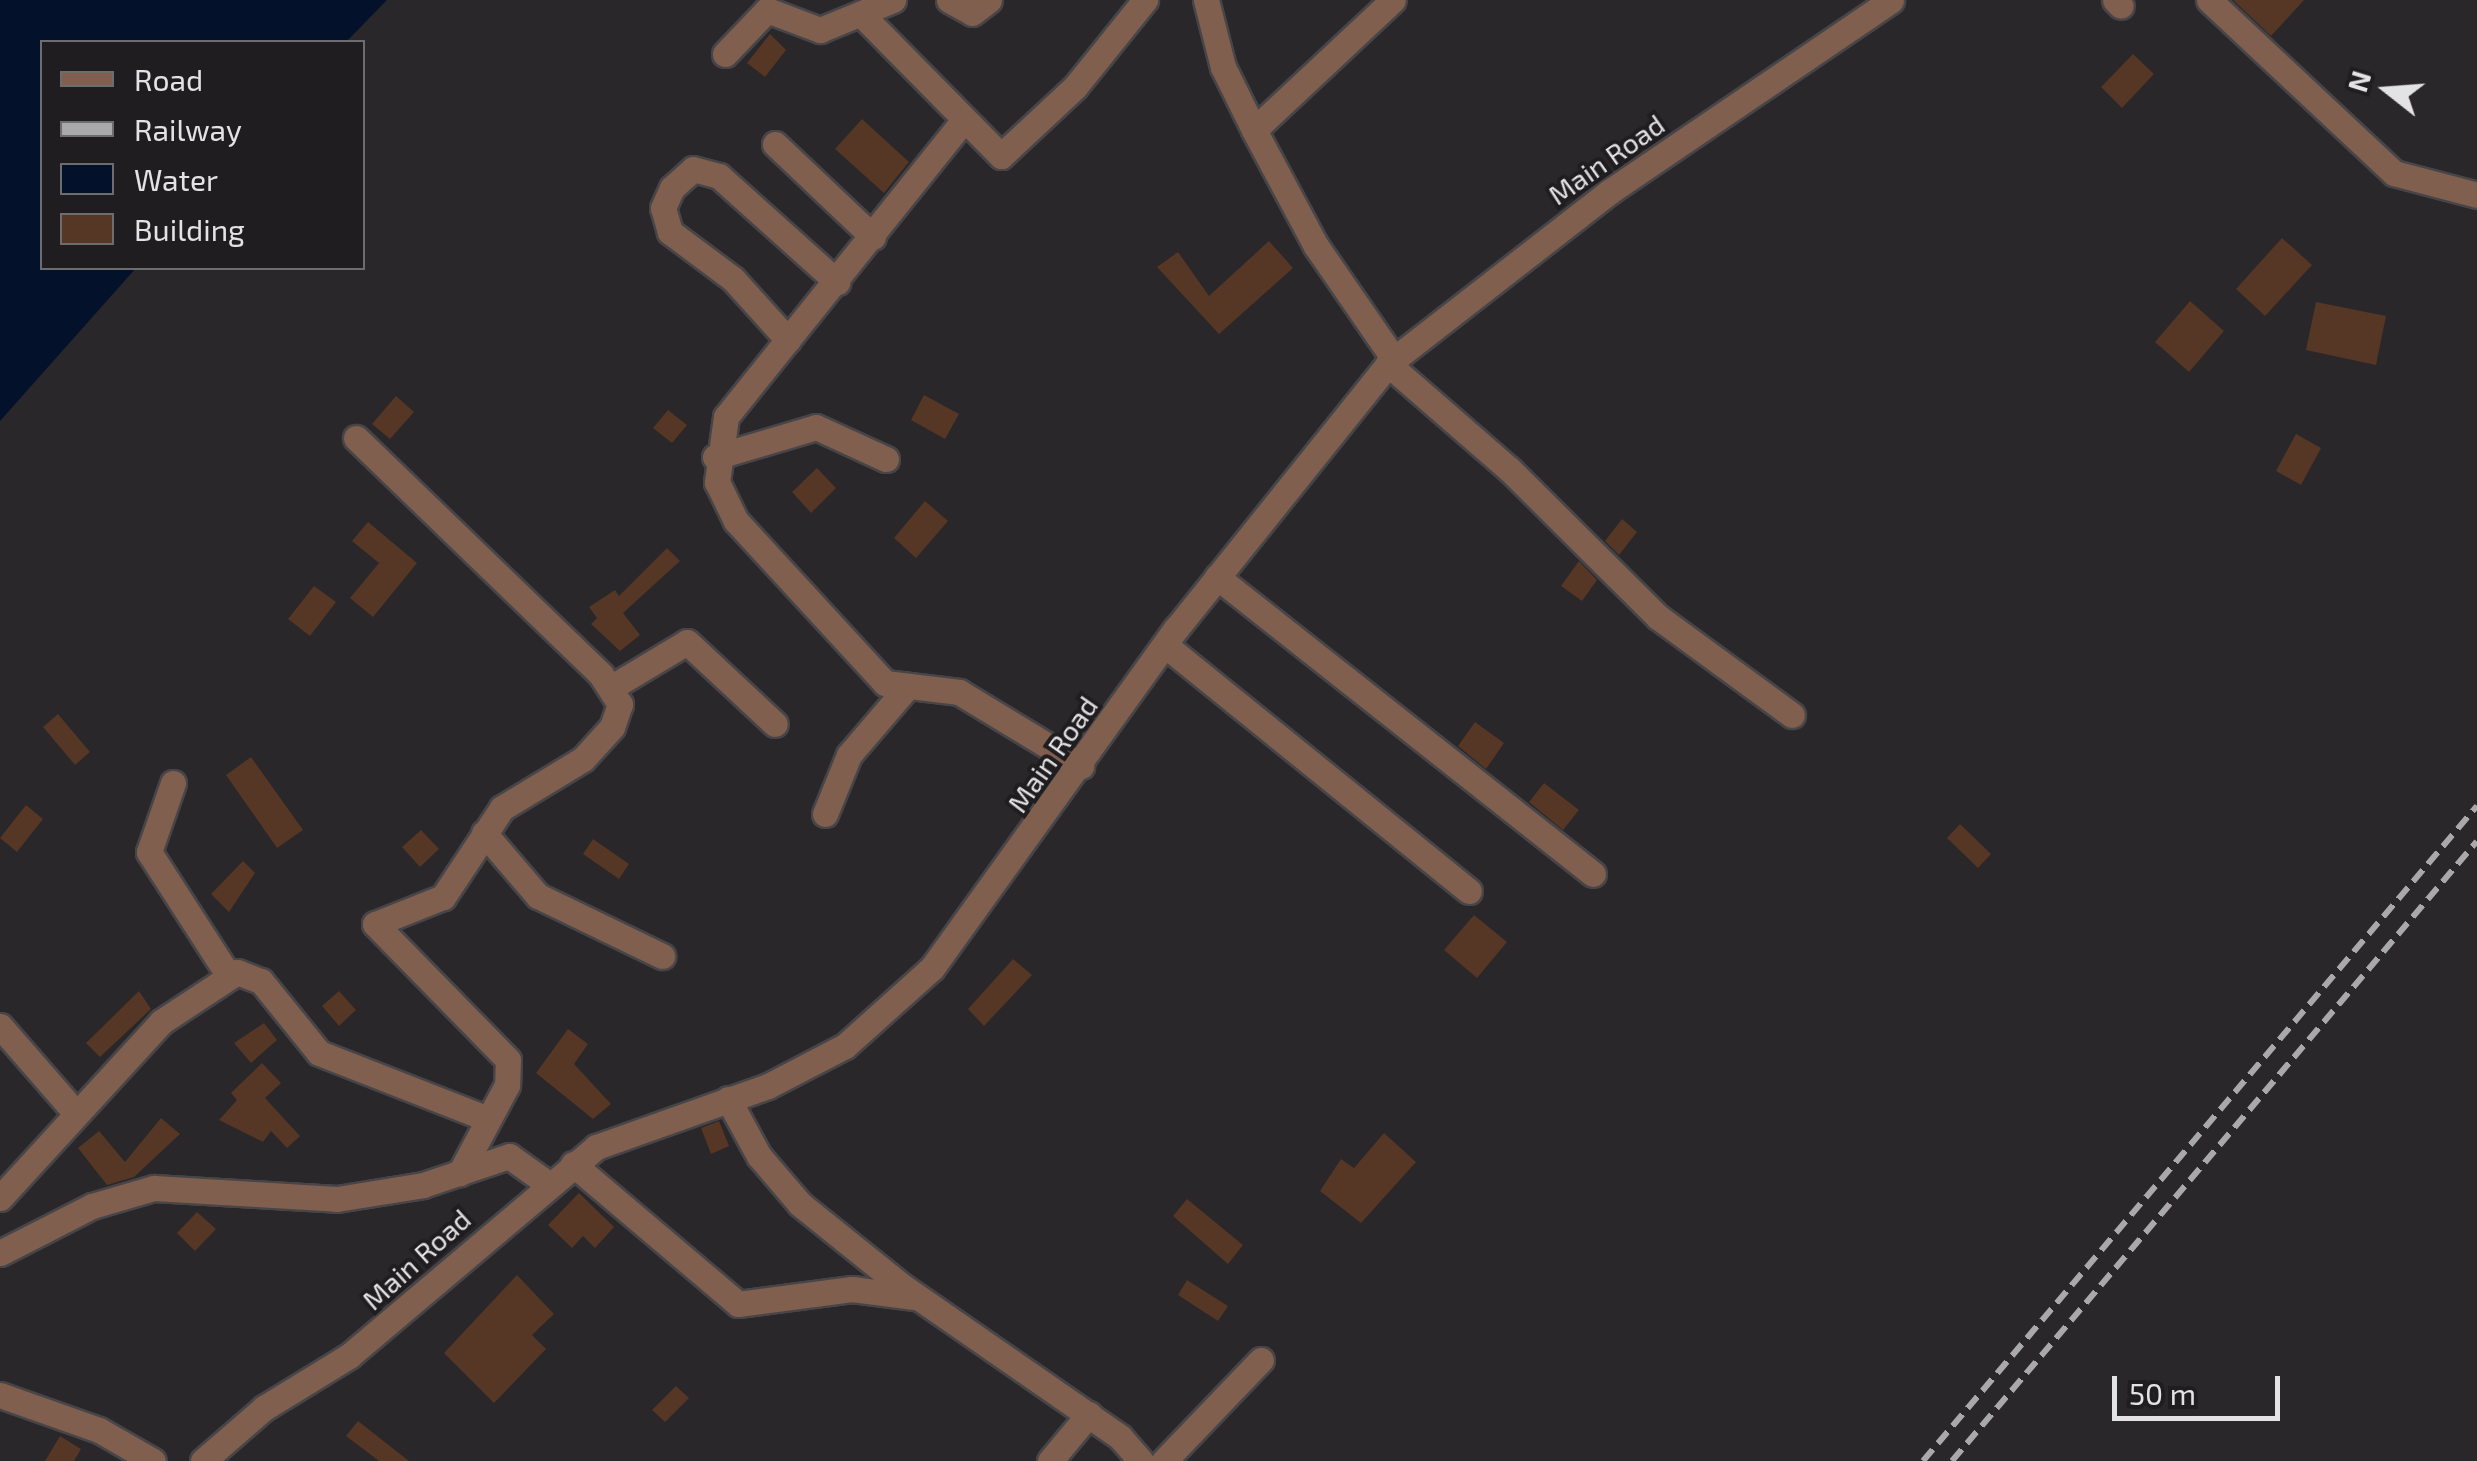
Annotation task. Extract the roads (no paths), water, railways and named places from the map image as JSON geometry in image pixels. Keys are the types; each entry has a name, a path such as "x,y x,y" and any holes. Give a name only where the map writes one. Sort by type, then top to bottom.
{"street":[{"path":"725,54 767,10 820,30 892,0"},
{"path":"949,0 972,13 990,0"},
{"path":"862,15 996,154 1010,153 1146,0"},
{"path":"1206,0 1223,67 1254,130 1316,246 1391,362 1510,469 1658,618 1792,715"},
{"path":"1254,130 1392,0"},
{"name":"Main Road","path":"203,1461 264,1408 380,1331 572,1164 634,1129 728,1099 846,1046 932,968 1165,645 1391,362 1609,192 1891,0"},
{"path":"2209,0 2394,173 2477,195"},
{"path":"963,121 726,418 716,457 736,521 877,676 908,686 959,692 1081,766"},
{"path":"775,144 874,236"},
{"path":"788,340 733,279 670,232 663,208 672,188 693,169 719,176 837,282"},
{"path":"716,457 816,427 886,459"},
{"path":"356,438 612,687 620,712 601,742 514,796 484,833 443,897 375,928 508,1060 507,1085 460,1174"},
{"path":"1217,577 1593,874"},
{"path":"612,687 687,642 775,724"},
{"path":"1165,645 1469,891"},
{"path":"825,814 849,755 908,686"},
{"path":"173,783 149,852 229,976"},
{"path":"484,833 538,896 662,956"},
{"path":"0,1198 72,1110 161,1022 229,976 256,976 298,1032 338,1063 488,1119"},
{"path":"0,1026 72,1110"},
{"path":"728,1099 759,1156 800,1204 918,1298 1089,1414 1141,1461"},
{"path":"0,1254 92,1206 154,1188 337,1199 460,1174 509,1156 547,1183"},
{"path":"572,1164 738,1304 852,1289 918,1298"},
{"path":"1164,1461 1261,1360"},
{"path":"0,1395 99,1430 153,1461"},
{"path":"1050,1461 1089,1414"}],"water":[{"path":"0,0 387,0 348,40 40,40 40,270 134,270 0,421"}],"railway":[{"path":"1923,1461 2477,806"},
{"path":"1952,1461 2477,841"}]}
